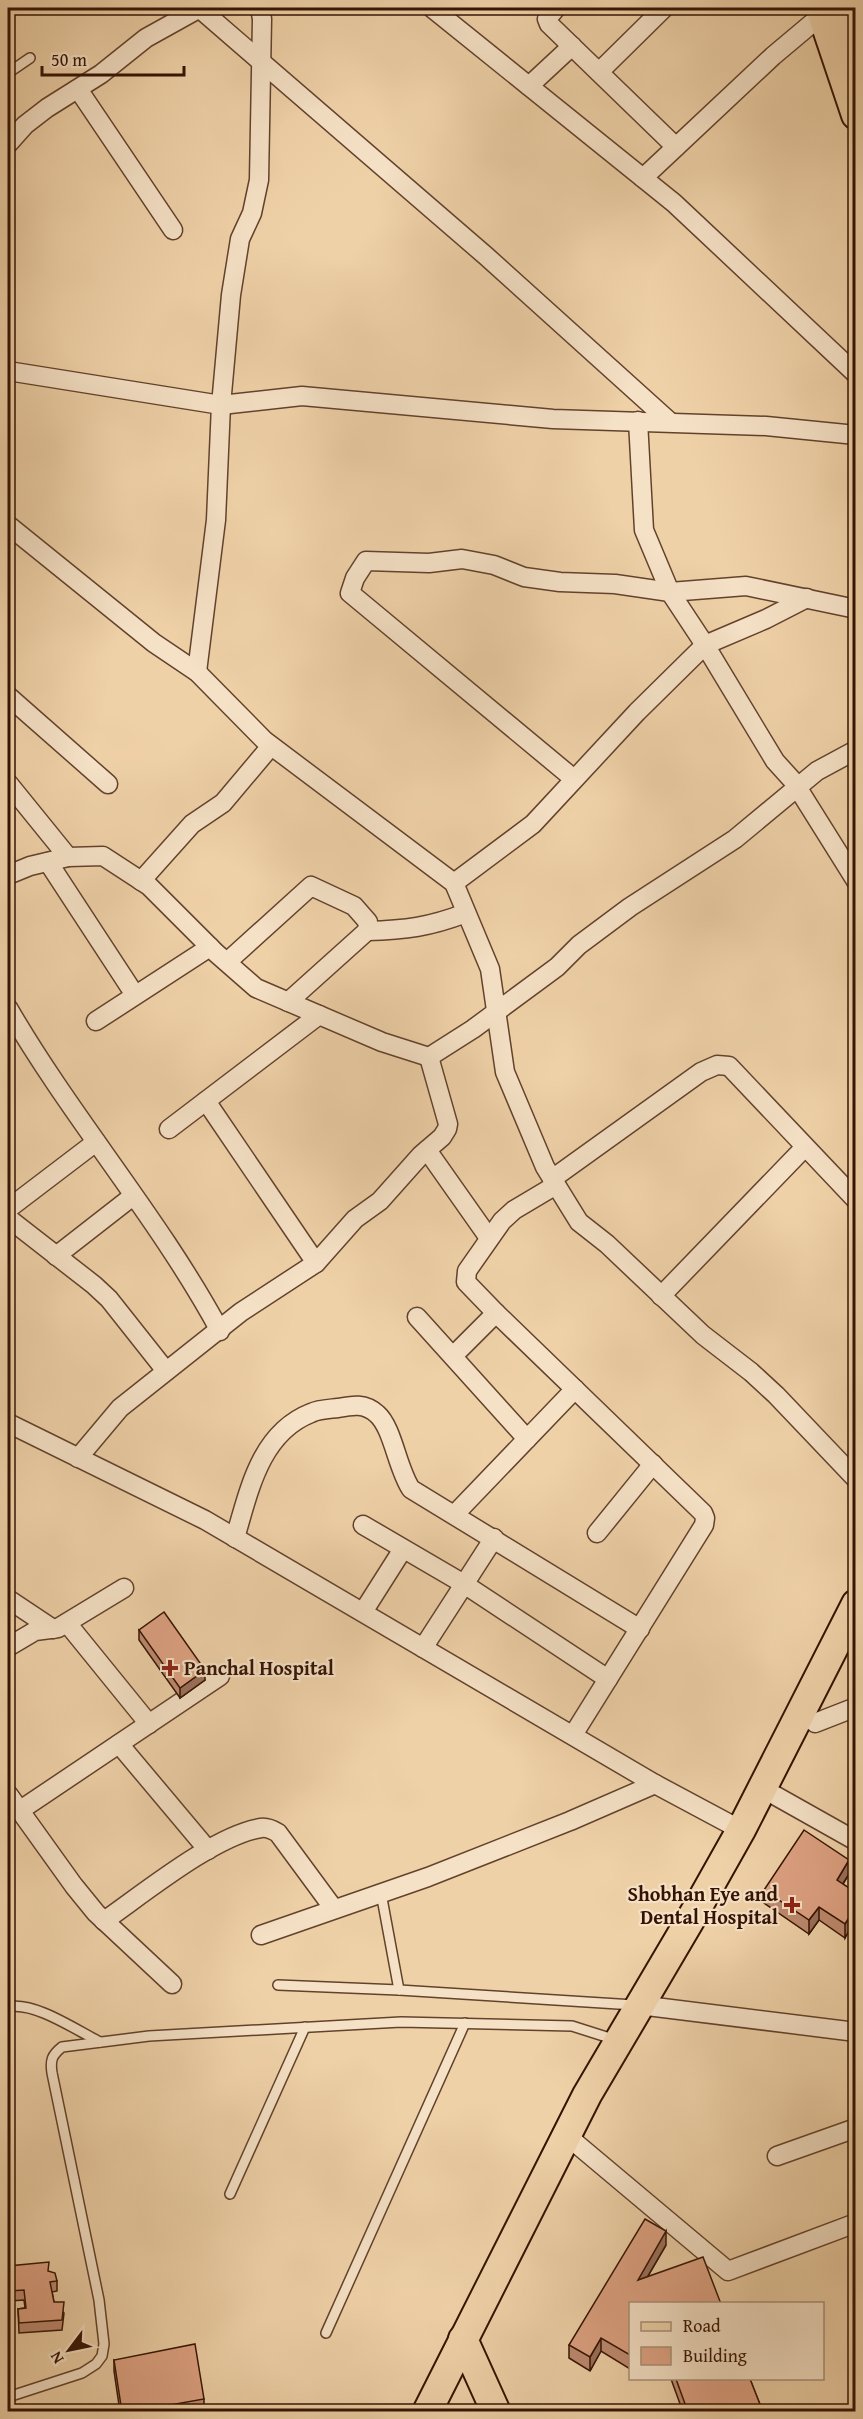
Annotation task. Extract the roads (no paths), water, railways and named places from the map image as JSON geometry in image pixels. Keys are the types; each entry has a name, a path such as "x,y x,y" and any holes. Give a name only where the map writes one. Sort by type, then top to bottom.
{"main road":[{"path":"829,10 855,43"},
{"path":"829,10 855,115"},
{"path":"571,2140 647,2006 696,1910 741,1830 855,1604"},
{"path":"427,2412 462,2353 571,2140 618,2041 680,1969 776,1796 855,1645"},
{"path":"443,2412 462,2353"},
{"path":"462,2353 478,2412"},
{"path":"462,2353 496,2412"}],"street":[{"path":"8,144 25,125 124,57 146,38 199,8 486,256 670,422"},
{"path":"197,672 216,520 222,405 232,286 240,239 252,213 259,180 260,8"},
{"path":"432,8 674,203 855,374"},
{"path":"556,8 547,19 549,24 676,147"},
{"path":"599,72 664,8"},
{"path":"643,178 772,56 829,10"},
{"path":"529,86 572,46"},
{"path":"78,89 173,230"},
{"path":"8,371 222,405 303,396 553,419 766,426 855,435"},
{"path":"638,421 640,499 644,530 670,592 775,761 798,789 855,880"},
{"path":"8,525 154,643 197,672 271,746 454,883 490,969 505,1072 529,1133 554,1182 579,1222 607,1244 703,1335 776,1395 855,1479"},
{"path":"574,779 350,593 355,578 366,561 429,563 462,559 494,565 524,577 560,582 615,584 670,592 746,586 855,609"},
{"path":"454,883 532,824 637,712 705,645 766,619 807,598"},
{"path":"9,700 108,784"},
{"path":"141,881 192,824 223,803 271,746"},
{"path":"429,1057 556,967 579,945 630,908 735,839 817,771 855,750"},
{"path":"8,783 68,857"},
{"path":"8,875 68,857 103,856 149,886 210,947 256,988 382,1042 429,1057"},
{"path":"48,862 135,995"},
{"path":"227,962 311,885 354,906 368,922 367,931"},
{"path":"288,1002 367,931 400,930 433,925 466,913"},
{"path":"96,1021 210,947"},
{"path":"169,1130 319,1015"},
{"path":"10,1017 195,1285 220,1331"},
{"path":"78,1458 120,1408 220,1331 241,1312 316,1263 355,1219 380,1201 442,1137 448,1124 429,1057"},
{"path":"573,1735 704,1526 705,1518 703,1513 471,1288 465,1276 489,1238 514,1210 701,1072 717,1065 729,1066 855,1200"},
{"path":"206,1101 316,1263"},
{"path":"8,1209 96,1142"},
{"path":"661,1296 805,1148"},
{"path":"427,1150 489,1238"},
{"path":"56,1256 133,1196"},
{"path":"8,1218 109,1299 166,1371"},
{"path":"453,1356 496,1313"},
{"path":"417,1317 527,1439"},
{"path":"455,1514 575,1389"},
{"path":"235,1538 252,1482 269,1444 286,1428 311,1412 356,1405 368,1407 384,1421 403,1474 411,1489 640,1629"},
{"path":"8,1424 205,1520 655,1784 741,1830"},
{"path":"597,1533 653,1464"},
{"path":"363,1525 464,1584 608,1679"},
{"path":"423,1648 494,1539"},
{"path":"363,1612 403,1549"},
{"path":"8,1647 35,1631 60,1626 124,1588"},
{"path":"8,1599 60,1626 149,1724"},
{"path":"19,1811 220,1676"},
{"path":"815,1723 855,1707"},
{"path":"119,1744 208,1850"},
{"path":"261,1935 428,1877 570,1821 655,1784"},
{"path":"8,1794 74,1886 104,1921 172,1983"},
{"path":"776,1796 855,1840"},
{"path":"104,1921 208,1850 236,1836 261,1828 271,1829 278,1833 334,1909"},
{"path":"647,2006 855,2032"},
{"path":"777,2156 855,2128"},
{"path":"571,2140 728,2271 855,2223"}],"lane":[{"path":"8,73 30,58"},
{"path":"381,1893 399,1990"},
{"path":"278,1985 399,1990 647,2006"},
{"path":"8,2007 15,2005 36,2010 100,2042"},
{"path":"8,2397 82,2373 96,2364 102,2356 104,2344 99,2300 50,2061 62,2047 149,2036 401,2022 572,2026 618,2041"},
{"path":"326,2333 465,2023"},
{"path":"231,2194 305,2027"}],"place":[{"name":"Panchal Hospital","path":"170,1668"},
{"name":"Shobhan Eye and Dental Hospital","path":"792,1905"}]}
